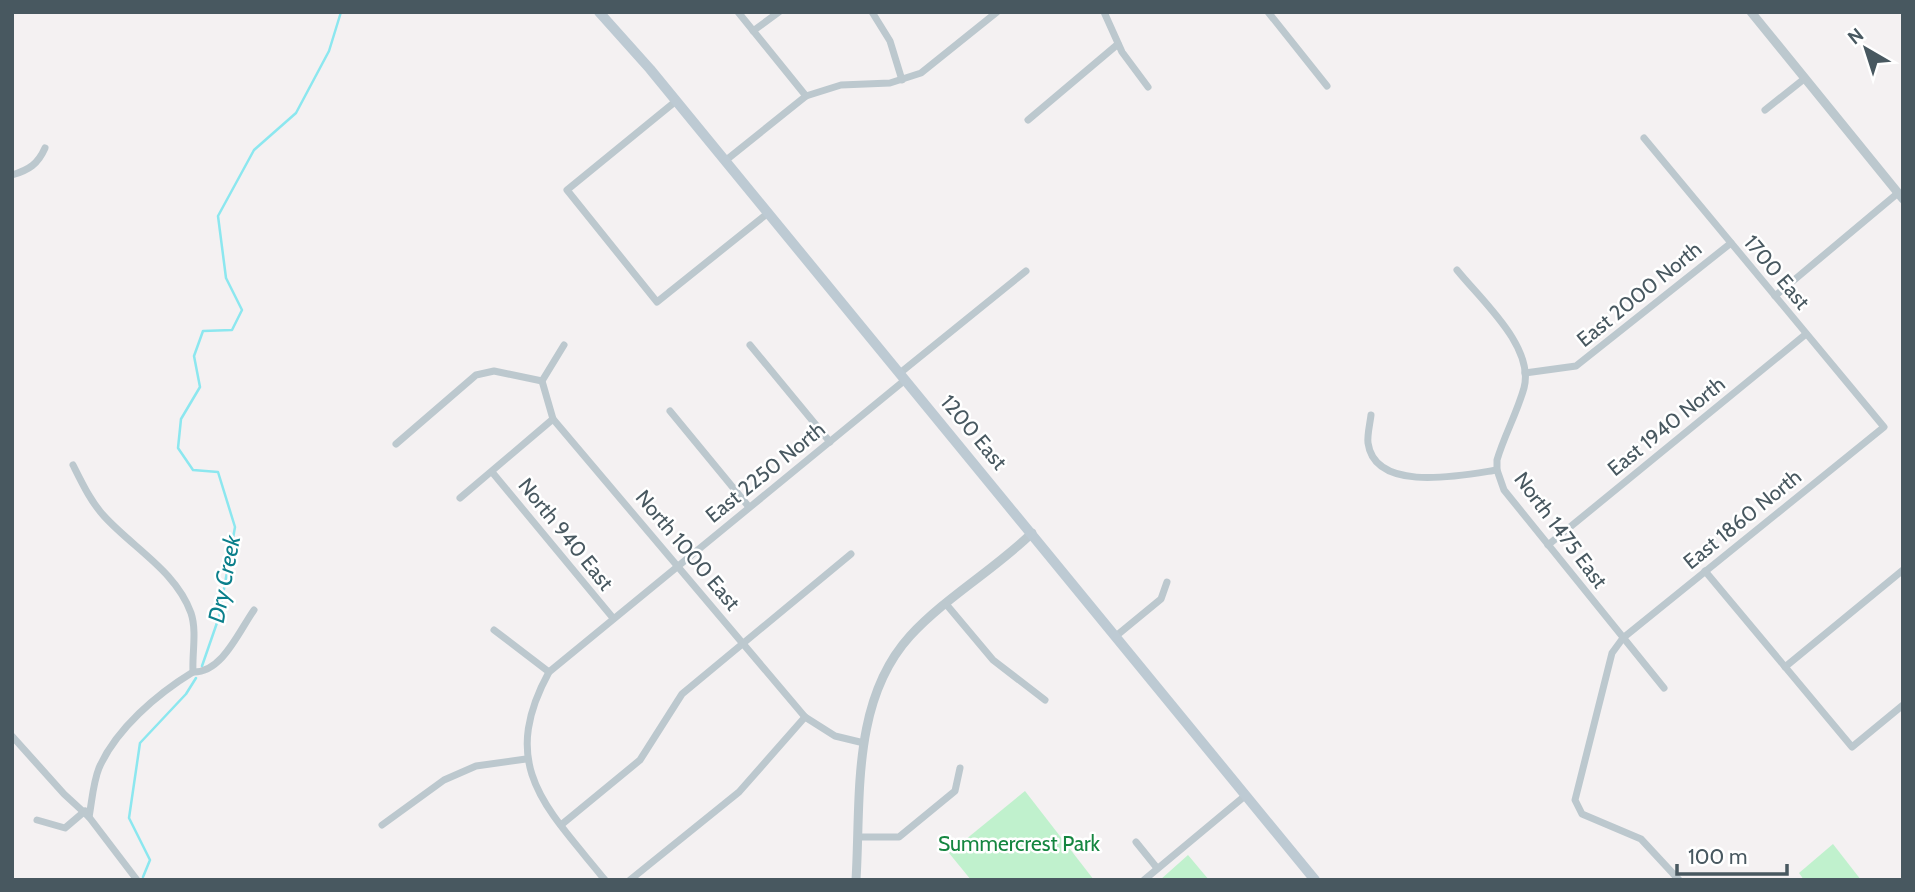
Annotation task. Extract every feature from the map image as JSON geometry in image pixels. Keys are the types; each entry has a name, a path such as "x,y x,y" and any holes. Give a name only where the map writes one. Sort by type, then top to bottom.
{"main road":[{"name":"1200 East","path":"599,12 725,160 1315,880"}],"street":[{"path":"738,12 806,96"},
{"path":"754,32 779,12"},
{"path":"872,12 890,41 902,80"},
{"path":"1104,12 1118,44 1148,87"},
{"path":"1751,12 1901,194 1775,296"},
{"path":"725,160 806,96 841,85 879,85 921,73 993,13"},
{"path":"1270,13 1327,86"},
{"path":"1028,120 1118,44"},
{"path":"1765,110 1804,79"},
{"path":"676,101 567,190 657,302 768,213"},
{"name":"1700 East","path":"1644,138 1884,427"},
{"path":"12,175 27,170 40,160 45,148"},
{"name":"East 2000 North","path":"1525,373 1576,366 1731,243"},
{"path":"1457,270 1517,345 1525,362 1525,373"},
{"name":"East 2250 North","path":"549,672 830,442 1026,271"},
{"name":"East 1940 North","path":"1548,545 1806,334"},
{"path":"396,444 476,375 494,371 542,381 564,345"},
{"path":"750,345 830,442"},
{"name":"North 1475 East","path":"1525,373 1524,387 1503,441 1497,470 1504,490 1664,688"},
{"name":"North 1000 East","path":"542,381 553,419 680,565 805,717 835,736 864,743"},
{"path":"670,411 750,508"},
{"path":"1371,415 1368,443 1372,455 1392,472 1419,479 1497,470"},
{"path":"460,498 553,419"},
{"name":"East 1860 North","path":"1623,638 1884,427"},
{"path":"73,465 102,514 158,564 183,596 192,614 193,672"},
{"name":"North 940 East","path":"492,472 612,618"},
{"path":"856,880 864,743 871,707 894,657 911,635 1032,533"},
{"path":"561,825 640,760 682,694 851,554"},
{"path":"1785,667 1903,570"},
{"path":"1705,571 1852,747 1903,705"},
{"path":"1116,636 1161,599 1167,582"},
{"path":"946,604 993,660 1045,700"},
{"path":"37,820 65,828 87,814 98,770 113,743 156,700 193,672 208,670 217,663 254,610"},
{"path":"494,630 549,672 536,695 528,724 526,759 540,796 605,880"},
{"path":"1623,638 1612,653 1599,694 1575,800 1582,814 1641,839 1679,880"},
{"path":"630,880 739,792 805,717"},
{"path":"12,736 64,794 87,814 137,880"},
{"path":"382,825 444,780 476,766 526,759"},
{"path":"859,837 899,837 955,791 960,768"},
{"path":"1144,880 1246,795"},
{"path":"1136,842 1157,868"}],"green space":[{"name":"Summercrest Park","path":"1025,791 1094,880 971,880 949,853"},
{"path":"1833,844 1861,880 1804,880 1799,873"},
{"path":"1188,855 1209,880 1160,880"}],"waterway":[{"name":"Dry Creek","path":"202,666 219,617 235,527 218,472 193,470 178,448 181,419 200,387 194,356 203,331 232,330 242,310 226,278 218,216 254,150 296,113 329,51 341,12"},
{"name":"Dry Creek","path":"143,877 150,860 129,818 140,743 186,694 196,678"}]}
